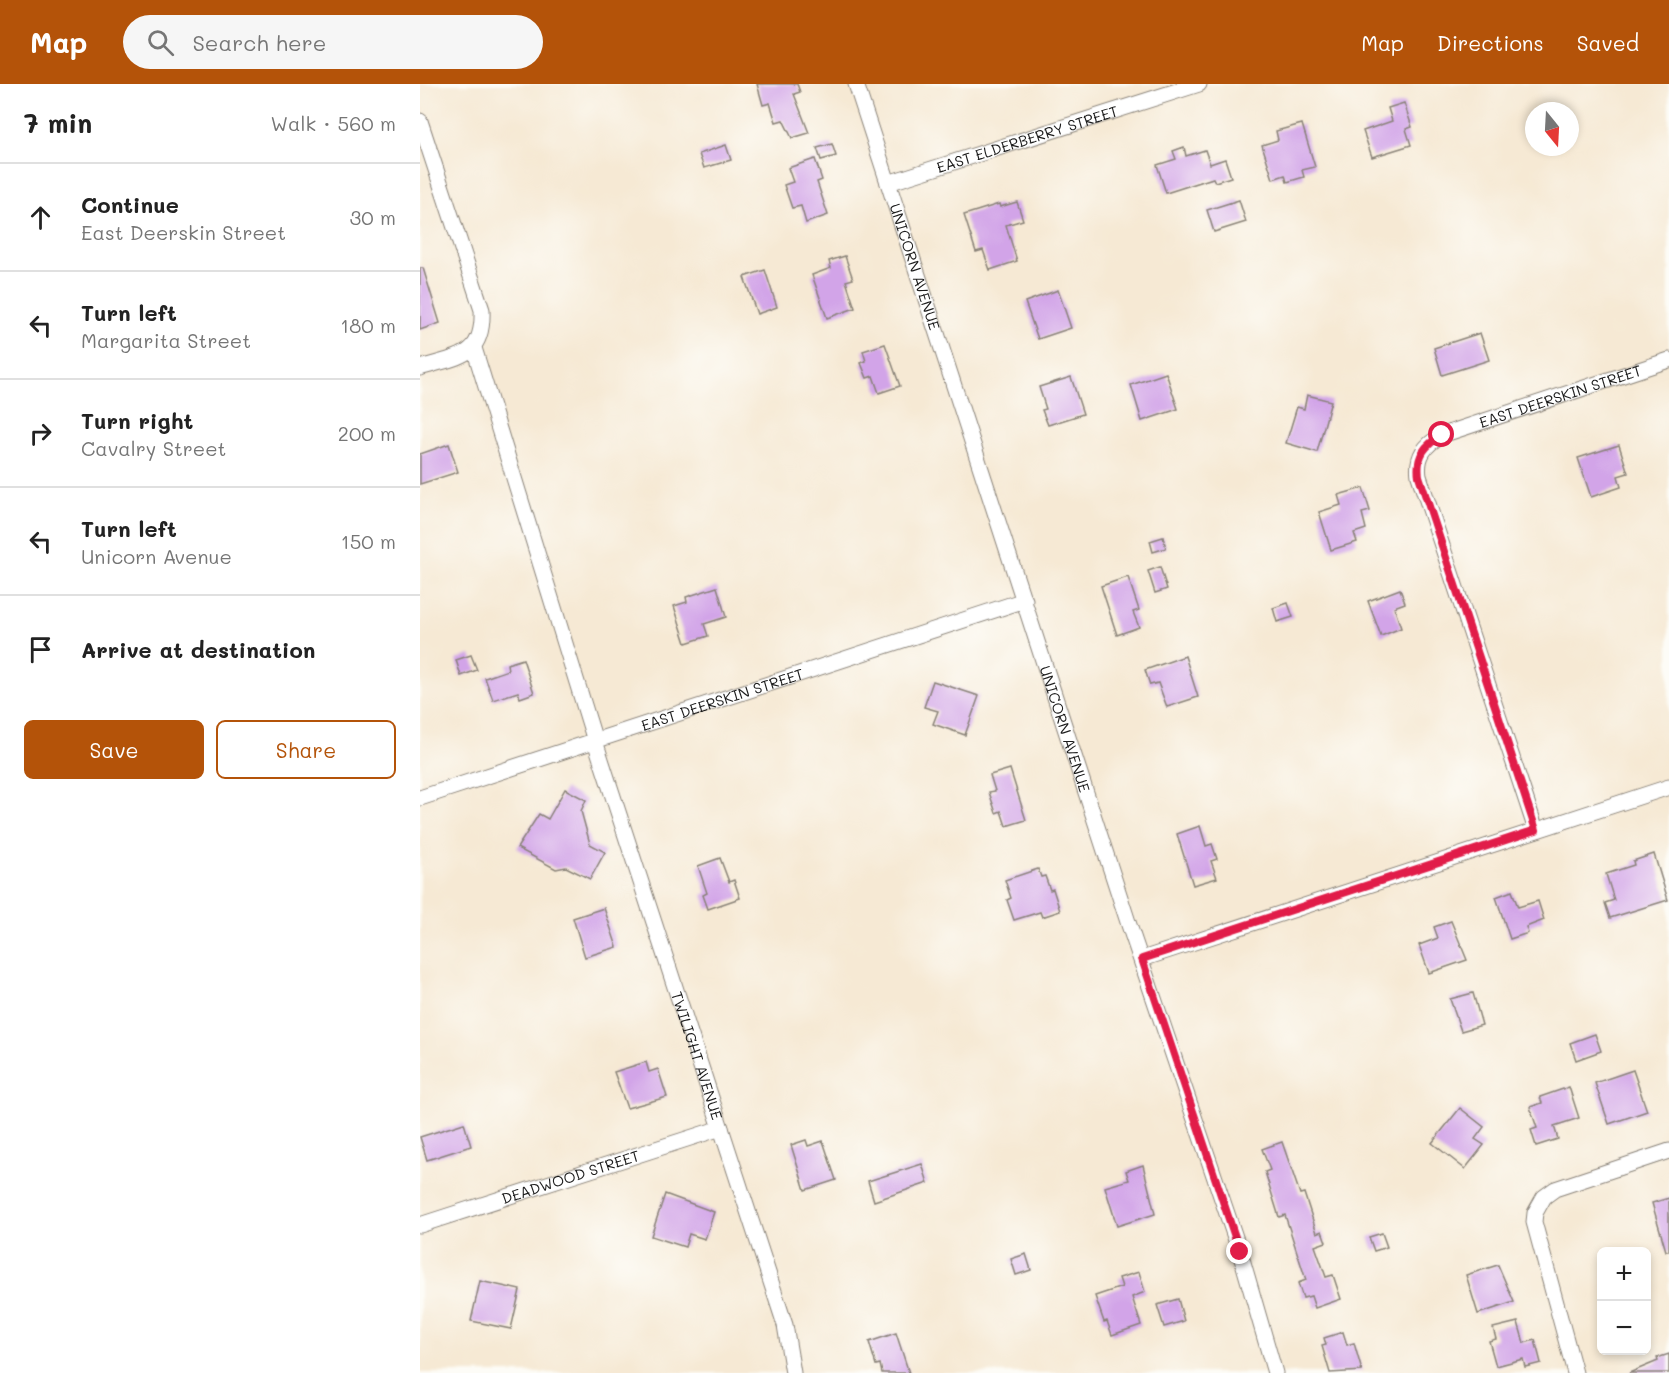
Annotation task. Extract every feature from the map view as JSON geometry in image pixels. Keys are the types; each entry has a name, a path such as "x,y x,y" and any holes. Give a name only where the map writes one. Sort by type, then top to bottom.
{"street":[{"name":"UNICORN AVENUE","path":"856,84 1240,1252 1275,1373"},
{"name":"EAST ELDERBERRY STREET","path":"888,183 1199,84"},
{"path":"420,121 482,310 483,330 474,348 468,352 420,368"},
{"name":"TWILIGHT AVENUE","path":"474,348 595,741 786,1325 793,1373"},
{"name":"EAST DEERSKIN STREET","path":"1536,830 1419,476 1418,466 1421,453 1430,442 1442,435 1669,360"},
{"name":"EAST DEERSKIN STREET","path":"420,798 1025,600"},
{"path":"1142,959 1669,787"},
{"name":"DEADWOOD STREET","path":"420,1225 721,1128"},
{"path":"1575,1373 1534,1222 1535,1213 1544,1197 1555,1188 1669,1151"}],"building":[{"path":"757,84 797,84 800,92 794,94 809,133 792,138 783,120 776,122 770,103 763,105"},
{"path":"1404,103 1412,127 1406,129 1411,145 1372,157 1363,131 1392,121 1388,108"},
{"path":"1302,124 1315,167 1302,170 1304,177 1287,182 1285,175 1273,179 1262,145 1278,140 1276,131"},
{"path":"832,144 836,156 821,160 817,148"},
{"path":"726,145 731,160 704,168 699,154"},
{"path":"1184,147 1186,156 1205,150 1210,164 1225,159 1231,177 1215,182 1213,178 1166,193 1157,165 1176,159 1173,151"},
{"path":"815,159 822,180 817,182 828,215 806,223 801,206 792,208 784,185 793,182 788,168"},
{"path":"1239,200 1246,222 1214,232 1207,210"},
{"path":"1017,202 1023,220 1006,225 1017,261 990,270 983,250 976,252 964,215 999,204 1000,207"},
{"path":"845,256 853,279 846,281 855,308 827,318 812,275 831,268 829,261"},
{"path":"420,268 423,268 440,323 420,330"},
{"path":"765,270 777,307 757,314 744,277"},
{"path":"1058,290 1071,328 1038,339 1025,302"},
{"path":"1480,333 1489,360 1442,375 1434,348"},
{"path":"885,344 900,386 879,393 873,376 867,378 861,363 866,361 863,351"},
{"path":"1166,373 1178,409 1142,421 1131,385"},
{"path":"1071,377 1083,414 1048,425 1042,410 1046,409 1039,387"},
{"path":"1307,395 1331,401 1317,452 1286,443 1297,407 1304,409"},
{"path":"449,444 458,472 420,484 420,454"},
{"path":"1619,445 1628,473 1618,476 1621,487 1591,497 1578,458"},
{"path":"1363,488 1370,511 1362,513 1366,529 1354,533 1357,542 1331,550 1319,512 1341,505 1338,495"},
{"path":"1163,537 1166,548 1153,552 1150,541"},
{"path":"1160,567 1167,589 1155,593 1148,571"},
{"path":"1128,577 1139,610 1133,612 1139,627 1117,635 1101,586"},
{"path":"717,587 726,617 704,624 708,636 686,643 674,606 687,602 686,597"},
{"path":"1400,589 1405,603 1394,607 1401,628 1381,636 1368,601"},
{"path":"1288,603 1293,617 1277,622 1273,608"},
{"path":"471,655 477,670 461,676 456,660"},
{"path":"1185,656 1198,697 1167,707 1158,683 1150,685 1145,670"},
{"path":"523,659 534,693 520,698 518,692 493,700 485,678 508,670 507,664"},
{"path":"933,681 979,696 965,735 933,724 938,711 924,707"},
{"path":"1010,769 1026,820 1006,826 1001,811 996,813 989,792 995,791 990,775"},
{"path":"565,789 586,800 581,811 590,844 605,852 590,879 566,867 556,869 517,848 539,814 548,819"},
{"path":"1200,826 1206,846 1212,844 1217,859 1211,861 1217,878 1193,885 1177,834"},
{"path":"1654,854 1668,900 1610,918 1605,903 1614,900 1606,874 1634,865 1633,861"},
{"path":"720,858 729,882 734,880 740,898 708,909 703,895 707,893 698,866"},
{"path":"1038,869 1041,877 1045,876 1050,890 1053,889 1060,911 1042,917 1040,912 1014,920 1007,900 1011,898 1005,880"},
{"path":"1512,891 1518,907 1538,901 1544,920 1526,927 1528,933 1510,939 1496,897"},
{"path":"604,908 617,947 585,957 573,918"},
{"path":"1451,921 1467,960 1429,973 1419,945 1438,938 1434,927"},
{"path":"1473,993 1482,1025 1461,1031 1450,999"},
{"path":"1595,1034 1601,1051 1576,1060 1570,1043"},
{"path":"646,1062 649,1072 658,1069 667,1097 627,1108 614,1072"},
{"path":"1633,1070 1647,1111 1609,1124 1595,1083"},
{"path":"1569,1087 1579,1118 1554,1126 1558,1139 1536,1146 1531,1130 1537,1128 1530,1107 1542,1103 1540,1097"},
{"path":"1460,1108 1484,1127 1475,1139 1484,1145 1465,1169 1432,1143"},
{"path":"464,1123 471,1146 427,1160 420,1137"},
{"path":"806,1140 808,1146 823,1141 836,1180 805,1190 791,1145"},
{"path":"1282,1142 1300,1194 1304,1193 1317,1233 1322,1231 1326,1242 1315,1246 1326,1277 1333,1275 1341,1299 1315,1308 1311,1296 1303,1298 1298,1283 1306,1280 1285,1215 1279,1217 1265,1172 1270,1170 1262,1149"},
{"path":"922,1164 928,1183 874,1201 868,1181"},
{"path":"1143,1165 1155,1214 1117,1226 1105,1187 1129,1180 1126,1171"},
{"path":"665,1194 714,1212 705,1239 689,1234 685,1247 651,1236"},
{"path":"1669,1198 1669,1251 1666,1251 1652,1203"},
{"path":"1382,1233 1387,1247 1374,1251 1369,1237"},
{"path":"1026,1254 1031,1270 1016,1275 1011,1259"},
{"path":"1498,1265 1514,1302 1478,1314 1466,1275"},
{"path":"1139,1272 1145,1292 1132,1297 1141,1325 1112,1335 1107,1321 1104,1322 1095,1296 1122,1287 1119,1278"},
{"path":"480,1281 520,1290 511,1329 471,1321"},
{"path":"1178,1299 1184,1321 1164,1327 1157,1305"},
{"path":"1518,1322 1524,1343 1535,1340 1541,1363 1525,1367 1523,1359 1496,1366 1489,1341 1496,1339 1493,1328"},
{"path":"1343,1332 1347,1345 1354,1343 1362,1371 1330,1373 1322,1346 1326,1345 1324,1338"},
{"path":"896,1333 909,1373 882,1373 880,1364 876,1365 869,1342"},
{"path":"1669,1354 1669,1373 1629,1373 1658,1361 1657,1358"}],"route":[{"path":"1240,1252 1142,959 1536,830 1419,476 1418,466 1421,453 1430,442 1442,435"}]}
